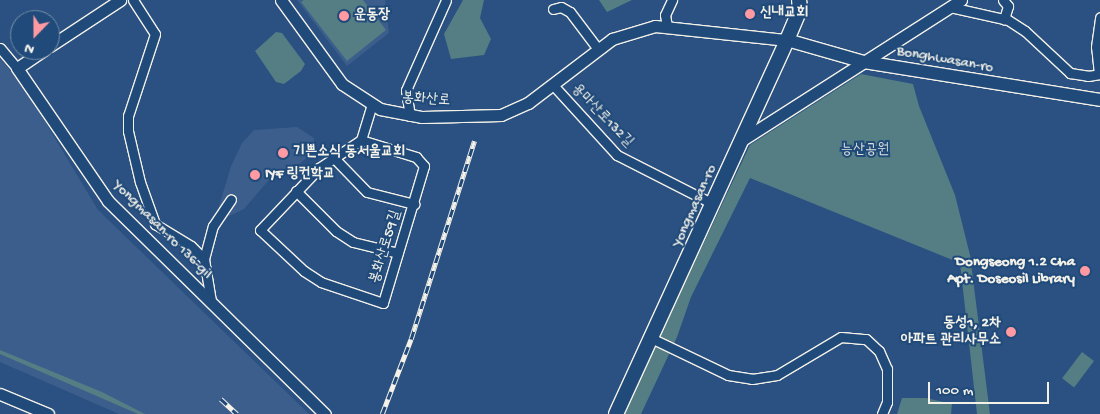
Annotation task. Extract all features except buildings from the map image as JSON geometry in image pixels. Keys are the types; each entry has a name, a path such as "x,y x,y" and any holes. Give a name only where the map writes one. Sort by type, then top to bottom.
{"main road":[{"name":"Yongmasan-ro","path":"616,414 653,340 803,3"},
{"name":"Bonghwasan-ro","path":"787,40 864,62 1100,100"}],"street":[{"path":"60,39 120,0"},
{"path":"133,0 155,34 128,116 128,131 140,182 156,224 191,246 204,259"},
{"name":"봉화산로","path":"281,0 342,84 372,105 410,116 501,115 528,103 598,49 630,33 667,26 787,40"},
{"path":"410,116 406,90 446,0"},
{"path":"667,26 665,15 672,0"},
{"path":"742,140 961,0"},
{"path":"1003,0 1008,6 1004,19"},
{"path":"553,8 561,7 570,12 598,49"},
{"path":"950,7 1004,19 1026,31 1070,73 1088,76 1099,74 1097,36 1100,17"},
{"name":"Yongmasan-ro 136-gil","path":"0,48 39,95 108,201 325,414"},
{"path":"17,68 29,60"},
{"name":"용마산로132길","path":"553,85 617,155 713,204"},
{"path":"362,140 372,105"},
{"name":"봉화산로59길","path":"362,140 420,161 424,170 383,303 321,282 304,271 260,230 296,191 334,158 362,140"},
{"path":"334,158 367,192 414,204"},
{"path":"296,191 336,231 353,242 398,253"},
{"path":"211,301 204,259 212,226 231,199"},
{"path":"653,340 728,375 752,379 777,375 841,337 866,339 880,351 887,369 887,402 882,414"},
{"path":"0,394 48,414"}],"shaded area":[{"name":"운동장","path":"297,0 385,0 389,33 347,66"},
{"path":"0,58 26,90 98,210 309,414 119,414 0,362"},
{"name":"IYF 링컨학교","path":"297,127 314,138 315,150 294,169 268,181 244,209 214,223 231,166 242,143 254,130"}],"green space":[{"name":"운동장","path":"304,0 363,0 386,30 347,61 301,2"},
{"path":"463,0 484,0 480,18 491,39 484,55 451,59 444,34"},
{"path":"599,0 632,0 607,12"},
{"path":"276,32 282,33 305,64 301,71 284,84 276,82 255,51"},
{"name":"능산공원","path":"861,74 913,84 919,106 955,195 970,255 990,414 977,414 960,263 750,178 691,297 677,337 641,414 623,414 750,145"},
{"path":"0,350 102,392 145,414 138,414 0,354"},
{"path":"1082,352 1094,361 1074,387 1062,378"},
{"path":"902,398 926,398 952,404 951,414 897,414"}],"railway":[{"path":"382,414 411,339 474,141"},
{"path":"221,399 237,414"}],"place":[{"name":"신내교회","path":"750,14"},
{"name":"운동장","path":"344,16"},
{"name":"기쁜소식 동서울교회","path":"283,153"},
{"name":"IYF 링컨학교","path":"255,175"},
{"name":"Dongseong 1.2 Cha Apt. Doseosil Library","path":"1085,271"},
{"name":"동성1, 2차 아파트 관리사무소","path":"1011,332"}]}
